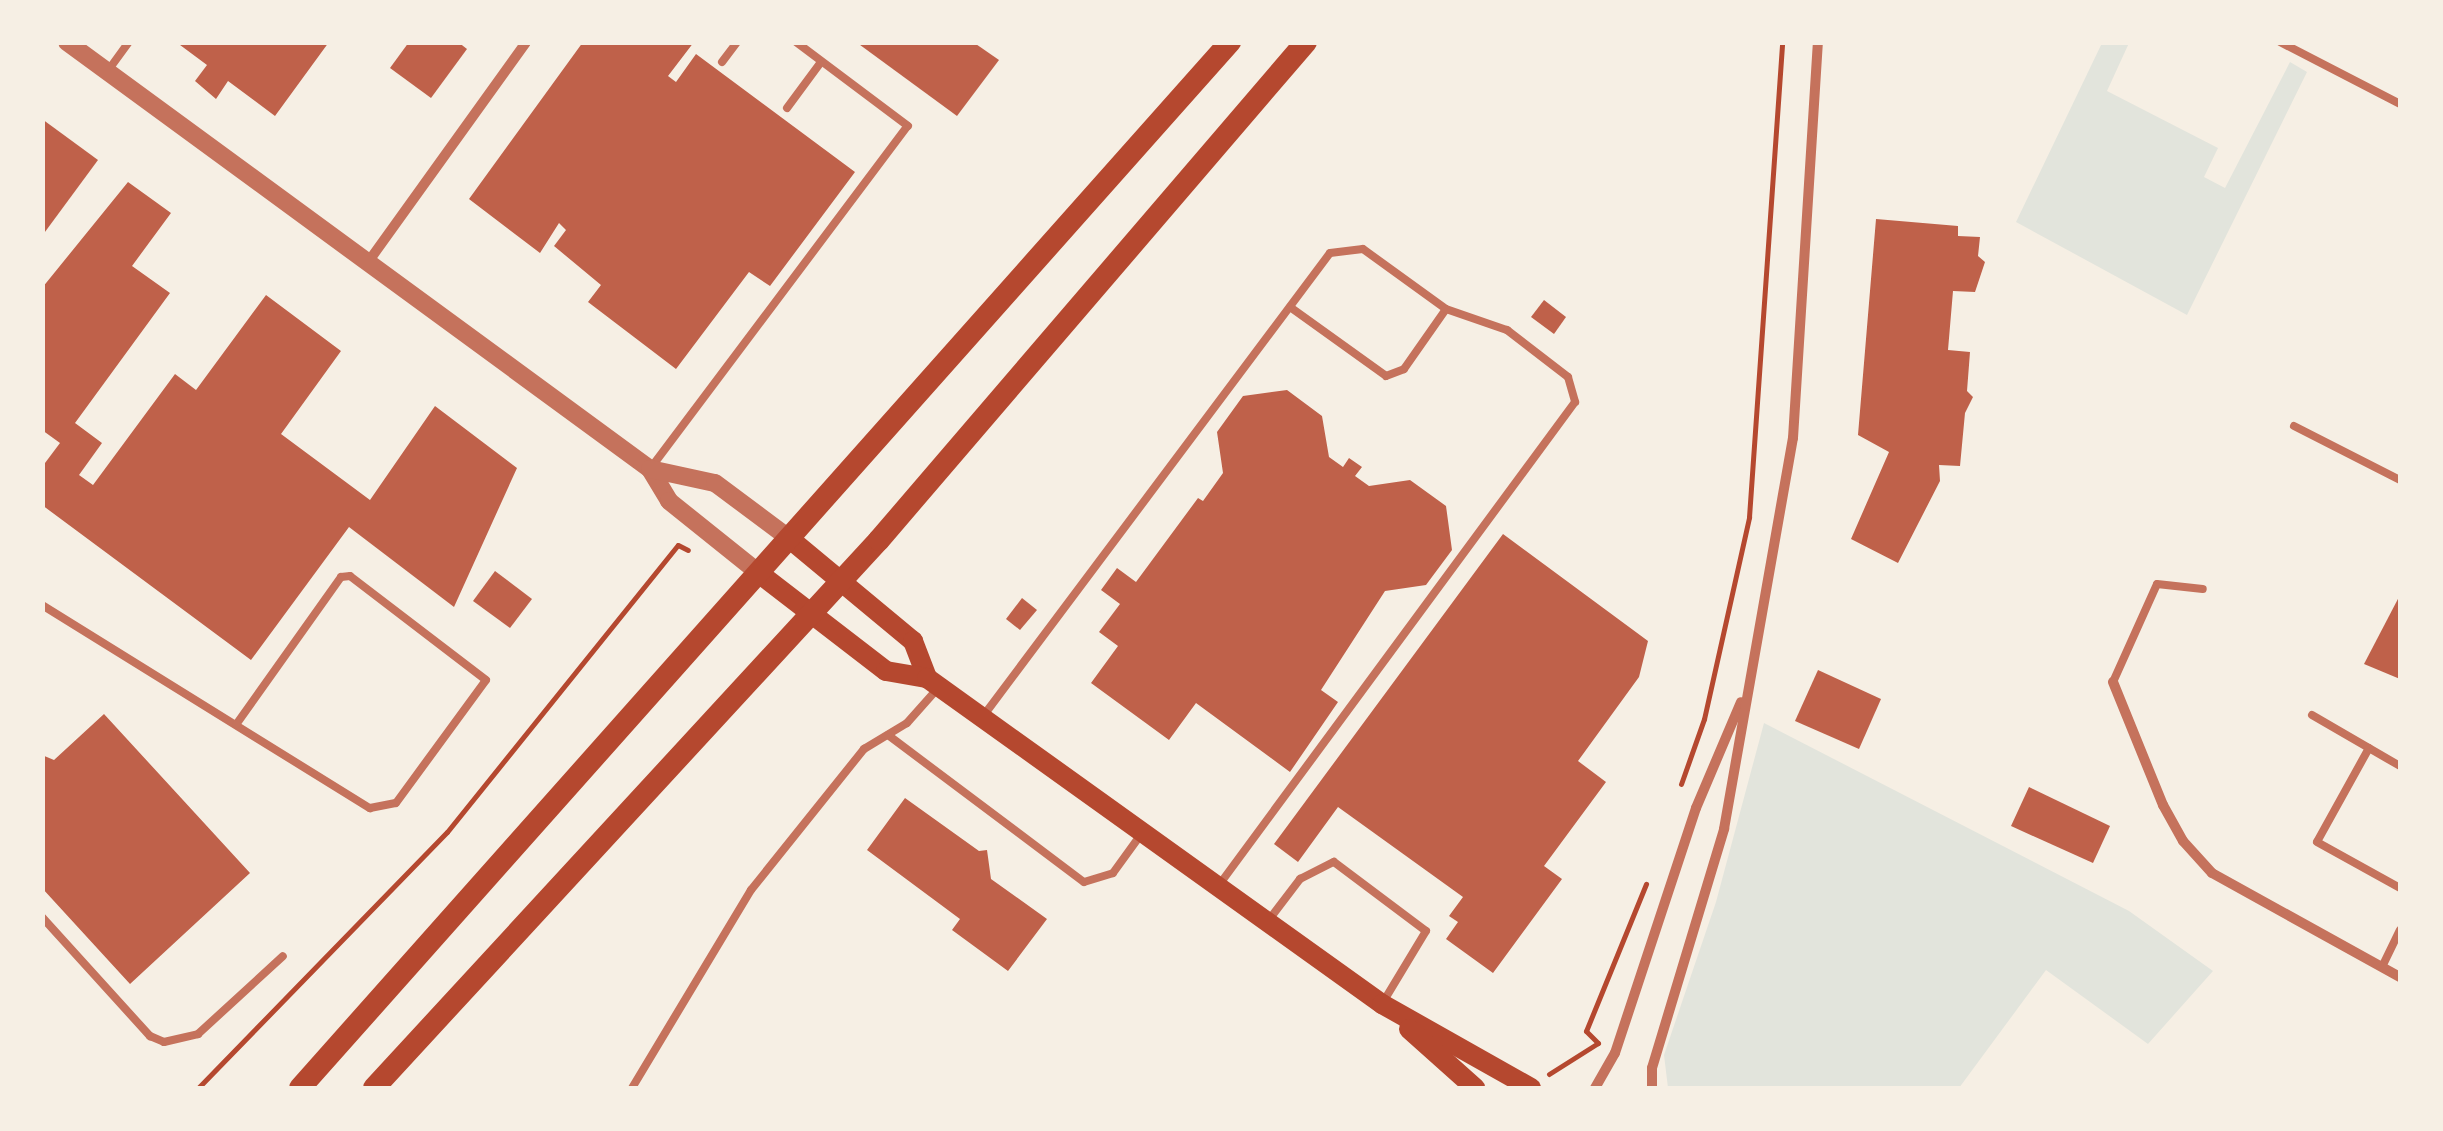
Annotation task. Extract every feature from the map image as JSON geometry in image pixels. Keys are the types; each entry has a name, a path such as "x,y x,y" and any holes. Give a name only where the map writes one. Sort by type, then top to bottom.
{"main road":[{"path":"300,1088 1230,42"},
{"path":"374,1088 841,581 1306,42"},
{"path":"790,539 913,641 933,683"},
{"path":"760,574 886,671 933,683 1382,1004 1530,1088"},
{"path":"1382,1004 1474,1088"}],"street":[{"path":"67,42 366,265 650,468 715,483 790,539"},
{"path":"366,265 526,42"},
{"path":"1652,1088 1724,829 1792,438 1818,42"},
{"path":"650,468 669,501 760,574"},
{"path":"2112,682 2163,805 2182,841 2212,873 2400,977"},
{"path":"1595,1088 1614,1053 1696,808 1750,683"}],"lane":[{"path":"107,72 129,42"},
{"path":"722,62 737,42"},
{"path":"650,468 908,126 796,42"},
{"path":"2280,42 2400,104"},
{"path":"787,108 821,62"},
{"path":"981,718 1330,253 1363,249 1446,309 1507,330 1568,377 1576,402 1217,888"},
{"path":"1290,308 1386,376 1404,369 1446,309"},
{"path":"2294,426 2400,480"},
{"path":"42,605 236,725 382,810 396,803 486,680 350,576 341,577 236,725"},
{"path":"2112,682 2156,584 2204,589"},
{"path":"632,1088 751,890 864,748 888,734 933,683"},
{"path":"2312,716 2400,766"},
{"path":"888,734 1084,882 1112,873 1142,833"},
{"path":"2370,748 2318,842 2400,888"},
{"path":"1266,922 1300,880 1334,862 1426,931 1382,1004"},
{"path":"42,917 150,1036 164,1042 198,1034 284,956"},
{"path":"2382,967 2400,930"}],"path":[{"path":"1678,792 1704,719 1749,517 1782,42"},
{"path":"198,1088 447,832 678,545 700,555 714,538"},
{"path":"1530,1088 1536,1076 1549,1074 1598,1043 1586,1031 1653,865"}],"shaded area":[{"path":"2102,43 2129,43 2107,91 2218,148 2204,177 2225,188 2290,62 2307,72 2187,315 2016,222"},
{"path":"1764,723 2129,911 2213,971 2148,1044 2046,970 1959,1088 1668,1088 1664,1055 1716,902"}],"building":[{"path":"176,42 329,42 275,116 228,81 216,99 195,81 207,65"},
{"path":"409,42 458,42 467,49 431,98 390,68"},
{"path":"583,42 694,42 668,76 676,82 696,54 855,172 770,286 749,272 676,369 588,302 601,285 554,246 566,230 559,223 540,253 469,199"},
{"path":"856,42 973,42 999,60 957,116"},
{"path":"42,119 98,160 42,236"},
{"path":"128,182 171,213 132,266 170,293 75,423 102,443 79,475 93,485 175,374 196,390 266,295 341,351 281,434 370,500 435,406 517,468 454,607 349,527 251,660 42,505 42,467 60,443 42,430 42,288"},
{"path":"1876,219 1958,226 1958,236 1980,237 1978,256 1985,262 1975,292 1953,291 1948,350 1970,352 1967,391 1973,397 1965,413 1960,466 1939,465 1940,481 1898,563 1851,539 1889,452 1858,435"},
{"path":"1544,300 1566,317 1554,334 1531,317"},
{"path":"1287,390 1322,416 1329,457 1343,467 1349,458 1362,467 1355,476 1369,486 1410,480 1446,506 1452,550 1426,585 1385,591 1321,690 1338,702 1290,772 1196,703 1169,740 1091,683 1118,646 1099,632 1120,604 1101,590 1117,568 1136,582 1198,498 1203,501 1223,473 1217,432 1243,396"},
{"path":"1503,534 1648,641 1639,677 1578,761 1606,782 1544,866 1562,879 1493,973 1446,939 1458,922 1449,916 1463,897 1338,807 1298,862 1274,844"},
{"path":"495,571 532,599 510,628 473,601"},
{"path":"2400,595 2400,679 2364,664"},
{"path":"1022,598 1037,610 1020,630 1006,619"},
{"path":"1818,670 1881,699 1859,749 1795,721"},
{"path":"104,714 250,873 130,984 42,888 42,755 54,760"},
{"path":"2029,787 2110,826 2093,863 2011,826"},
{"path":"905,798 979,851 987,850 991,879 1047,919 1008,971 952,930 960,919 867,850"}]}
